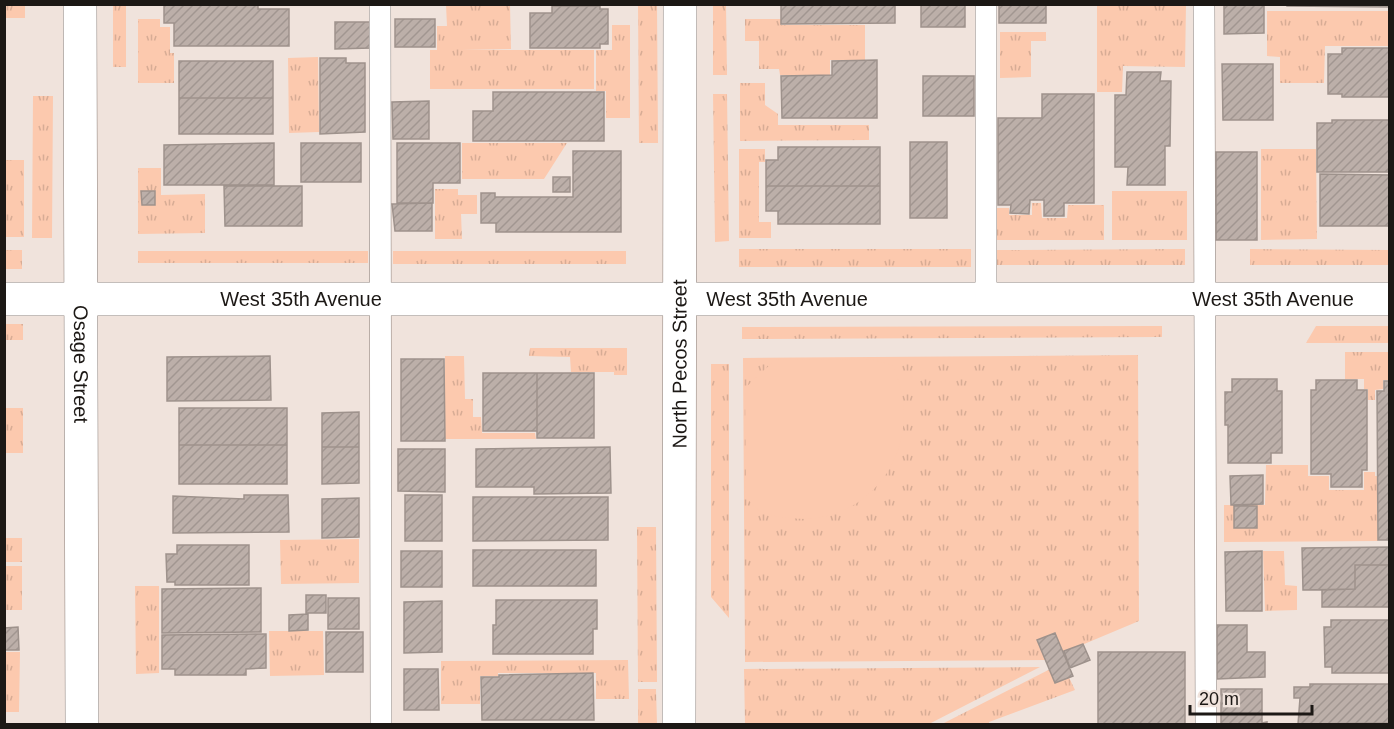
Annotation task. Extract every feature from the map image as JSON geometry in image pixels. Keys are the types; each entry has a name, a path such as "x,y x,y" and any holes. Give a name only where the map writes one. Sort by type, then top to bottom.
{"street":[{"name":"Osage Street","path":"80,4 82,724"},
{"name":"North Pecos Street","path":"680,4 680,724"},
{"name":"West 35th Avenue","path":"4,299 1389,299"}],"lane":[{"path":"380,4 381,724"},
{"path":"986,4 986,299"},
{"path":"1204,4 1206,724"}],"green space":[{"path":"4,5 25,5 25,18 5,18"},
{"path":"113,5 126,5 126,67 113,67"},
{"path":"446,5 510,5 511,49 462,50 594,50 594,89 430,89 430,50 437,50 437,26 447,26"},
{"path":"638,5 657,5 658,143 639,143"},
{"path":"713,5 726,5 727,75 713,75"},
{"path":"1097,5 1186,5 1185,67 1123,66 1122,92 1097,92"},
{"path":"1267,11 1389,11 1389,46 1325,46 1324,83 1280,83 1280,57 1267,56"},
{"path":"138,19 160,19 160,27 170,27 170,53 174,53 174,83 138,83"},
{"path":"745,19 781,19 781,25 865,25 865,60 830,60 830,75 780,75 779,69 759,69 759,41 745,41"},
{"path":"612,25 630,25 630,118 606,118 606,91 596,91 596,50 612,50"},
{"path":"1000,32 1046,32 1046,41 1031,41 1031,77 1000,78"},
{"path":"318,57 319,132 289,133 288,58"},
{"path":"740,83 765,83 765,105 778,114 778,125 869,125 869,140 740,141"},
{"path":"713,94 727,94 729,241 715,242"},
{"path":"33,96 53,96 52,238 32,238"},
{"path":"462,143 567,143 544,179 462,179"},
{"path":"739,149 765,149 765,162 759,162 759,222 771,222 771,238 739,238"},
{"path":"1261,149 1316,149 1317,239 1261,240"},
{"path":"5,160 24,160 24,237 5,237"},
{"path":"138,168 161,168 161,195 205,194 205,233 138,234"},
{"path":"435,189 458,189 458,195 477,195 477,214 461,214 462,239 435,239"},
{"path":"1112,191 1187,191 1187,240 1112,240"},
{"path":"1032,203 1041,203 1042,218 1067,218 1068,205 1104,205 1104,240 996,240 996,208 1009,208 1009,215 1032,215"},
{"path":"739,249 971,249 971,267 739,267"},
{"path":"1185,249 1185,265 997,265 997,250"},
{"path":"1250,249 1389,250 1389,265 1250,265"},
{"path":"5,250 22,250 22,269 5,269"},
{"path":"138,251 368,251 368,263 138,263"},
{"path":"393,251 626,251 626,264 393,264"},
{"path":"5,324 23,324 23,340 5,340"},
{"path":"1162,326 1162,337 742,339 742,327"},
{"path":"1316,326 1389,326 1389,343 1306,343"},
{"path":"530,348 627,348 627,375 614,375 614,372 571,372 570,357 529,356"},
{"path":"1345,352 1389,352 1389,380 1383,380 1383,389 1375,390 1375,400 1368,400 1368,389 1364,389 1364,379 1345,379"},
{"path":"1138,355 1139,621 1046,660 745,662 743,358"},
{"path":"445,356 464,356 465,399 473,399 473,417 481,417 482,433 535,433 536,439 445,439"},
{"path":"870,359 892,365 901,391 904,417 900,443 891,466 876,487 857,503 833,514 794,519 770,515 758,510 746,498 745,388 775,360"},
{"path":"711,364 729,364 729,618 711,597"},
{"path":"5,408 23,408 23,453 5,453"},
{"path":"1266,465 1308,465 1308,476 1329,476 1329,490 1364,490 1364,472 1375,472 1377,476 1378,541 1224,542 1224,505 1265,505"},
{"path":"637,527 656,527 657,682 638,682"},
{"path":"4,538 22,538 22,562 5,562"},
{"path":"359,539 359,583 281,584 280,540"},
{"path":"1263,551 1284,551 1285,585 1297,586 1297,610 1265,611"},
{"path":"5,566 22,566 22,610 5,610"},
{"path":"135,586 159,586 159,673 136,674"},
{"path":"269,631 323,631 324,675 270,676"},
{"path":"4,652 20,652 19,712 5,712"},
{"path":"628,660 629,699 596,699 596,673 498,673 498,676 480,676 480,704 441,704 441,661"},
{"path":"1062,663 1075,690 989,722 989,724 942,724"},
{"path":"1040,667 929,724 745,724 744,669"},
{"path":"638,689 656,689 657,724 638,724"}],"building":[{"path":"164,4 258,4 258,9 289,9 289,46 174,46 174,23 164,23"},
{"path":"781,4 895,4 895,23 781,24"},
{"path":"921,4 965,4 965,27 921,27"},
{"path":"999,4 1046,4 1046,23 999,23"},
{"path":"1224,4 1264,4 1264,33 1224,34"},
{"path":"1287,4 1390,4 1390,7 1287,6"},
{"path":"552,6 600,6 600,9 608,9 608,44 600,44 600,48 530,48 530,13 552,13"},
{"path":"395,19 435,19 435,47 395,47"},
{"path":"335,22 371,22 371,48 335,49"},
{"path":"1342,48 1390,48 1390,97 1342,97 1342,94 1328,94 1328,54 1342,54"},
{"path":"320,58 346,58 346,63 365,63 365,132 320,134"},
{"path":"877,60 877,118 782,118 781,76 832,75 832,61"},
{"path":"179,61 273,61 273,98 179,98"},
{"path":"1222,64 1273,64 1273,120 1223,120"},
{"path":"1127,72 1161,72 1160,81 1171,81 1170,146 1165,146 1165,185 1127,185 1128,167 1115,167 1115,95 1126,95"},
{"path":"923,76 974,76 974,116 923,116"},
{"path":"493,92 604,92 604,141 473,141 473,111 493,111"},
{"path":"1042,94 1094,94 1094,203 1064,203 1064,216 1044,216 1044,200 1030,200 1029,214 1010,213 1011,205 998,205 998,118 1042,118"},
{"path":"179,98 273,98 273,134 179,134"},
{"path":"429,101 429,139 393,139 392,102"},
{"path":"1332,120 1390,120 1390,172 1317,172 1317,123 1332,123"},
{"path":"910,142 947,142 947,218 910,218"},
{"path":"274,143 274,185 164,185 164,145"},
{"path":"301,143 361,143 361,182 301,182"},
{"path":"397,143 460,143 460,183 433,183 433,203 397,203"},
{"path":"778,147 880,147 880,186 766,186 766,160 778,160"},
{"path":"573,151 621,151 621,232 496,232 496,223 481,223 481,193 495,193 495,197 573,197"},
{"path":"1216,152 1257,152 1257,240 1216,240"},
{"path":"1320,174 1390,175 1390,226 1320,226"},
{"path":"553,177 570,177 570,192 553,192"},
{"path":"224,186 302,186 302,226 225,226"},
{"path":"766,186 880,186 880,224 778,224 778,211 766,211"},
{"path":"141,191 155,191 155,205 142,205"},
{"path":"432,203 432,231 395,231 392,204"},
{"path":"270,356 271,400 167,401 167,357"},
{"path":"401,359 444,359 445,441 401,441"},
{"path":"483,373 537,373 537,431 483,431"},
{"path":"537,373 594,373 594,438 537,438"},
{"path":"1232,379 1277,379 1277,391 1282,391 1282,453 1271,453 1271,463 1228,463 1225,392 1232,392"},
{"path":"1316,380 1357,380 1357,390 1367,390 1367,470 1362,470 1362,487 1331,487 1331,474 1311,474 1311,390 1316,390"},
{"path":"1384,381 1390,381 1390,540 1378,540 1377,391 1384,391"},
{"path":"179,408 287,408 287,445 179,445"},
{"path":"359,412 359,447 322,447 322,413"},
{"path":"179,445 287,445 287,484 179,484"},
{"path":"322,447 359,447 359,483 322,484"},
{"path":"610,447 611,493 534,494 534,487 476,487 476,449"},
{"path":"398,449 445,449 445,492 398,491"},
{"path":"1263,475 1263,504 1231,505 1230,476"},
{"path":"244,495 288,495 289,532 173,533 173,496 244,499"},
{"path":"405,495 442,495 442,541 405,541"},
{"path":"473,497 608,497 608,540 473,541"},
{"path":"359,498 359,537 322,538 322,499"},
{"path":"1234,506 1257,506 1257,528 1234,528"},
{"path":"177,545 249,545 249,585 175,585 175,582 167,582 166,554 177,554"},
{"path":"1390,547 1390,565 1355,565 1355,589 1303,590 1302,548"},
{"path":"473,550 596,550 596,586 473,586"},
{"path":"401,551 442,551 442,587 401,587"},
{"path":"1262,551 1262,611 1226,611 1225,552"},
{"path":"1355,565 1390,565 1390,607 1322,607 1322,590 1355,589"},
{"path":"261,588 261,632 162,633 162,589"},
{"path":"306,595 326,595 326,613 306,613"},
{"path":"328,598 359,598 359,629 328,629"},
{"path":"496,600 597,600 597,629 593,629 593,654 493,654"},
{"path":"442,601 442,652 404,653 404,602"},
{"path":"308,614 308,630 289,631 289,615"},
{"path":"1331,620 1390,620 1390,673 1332,673 1332,667 1325,667 1324,627 1331,627"},
{"path":"1217,625 1247,625 1247,652 1265,652 1265,677 1217,679"},
{"path":"18,627 19,650 4,650 4,628"},
{"path":"326,632 363,632 363,672 326,672"},
{"path":"1055,633 1073,676 1055,683 1037,640"},
{"path":"266,634 266,668 246,669 246,675 175,675 175,669 162,669 162,635"},
{"path":"1083,644 1090,660 1070,668 1064,651"},
{"path":"1098,652 1185,652 1185,724 1098,724"},
{"path":"404,669 438,669 439,710 404,710"},
{"path":"593,673 594,720 482,720 481,677"},
{"path":"1310,684 1390,684 1390,723 1298,724 1300,698 1294,698 1294,687 1310,687"},
{"path":"1221,689 1262,689 1262,723 1267,722 1267,724 1221,724"},
{"path":"1390,723 1390,724 1298,724"}]}
